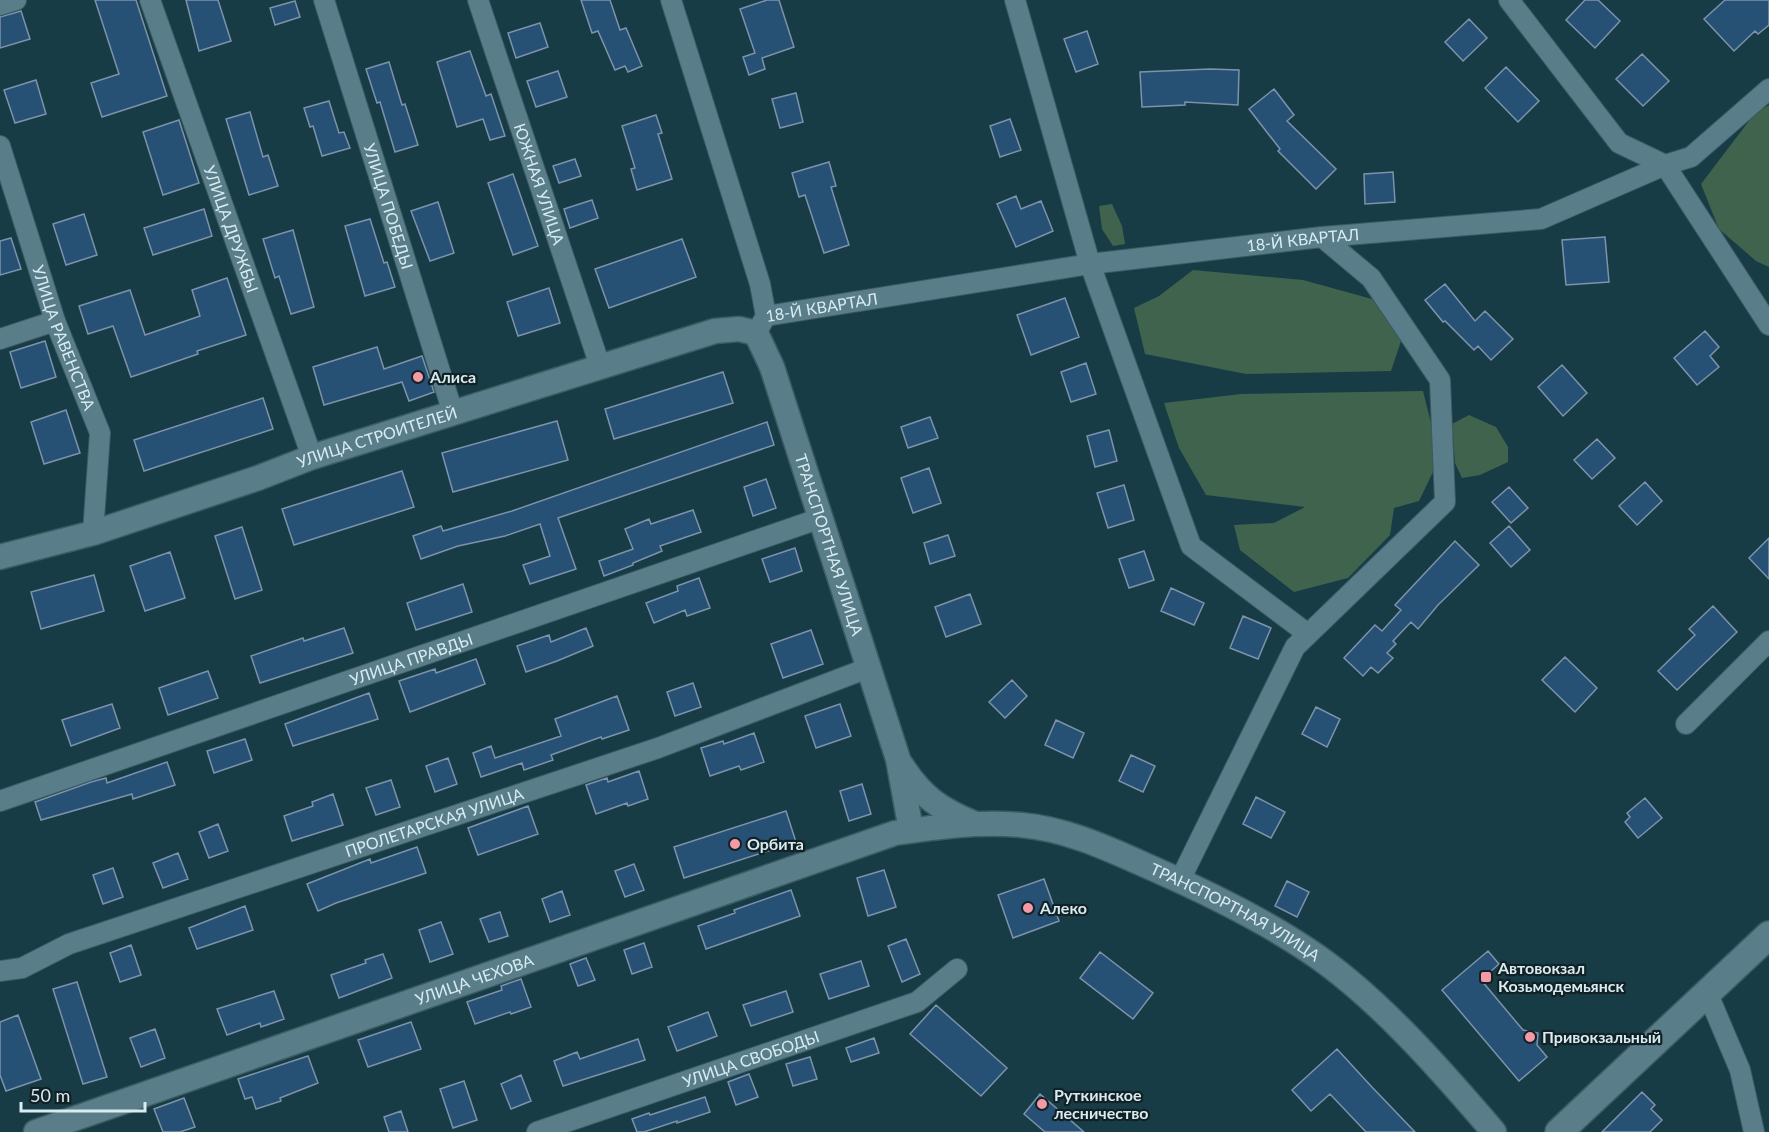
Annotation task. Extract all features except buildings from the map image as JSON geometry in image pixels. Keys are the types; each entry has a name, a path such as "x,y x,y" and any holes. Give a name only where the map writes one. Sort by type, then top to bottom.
{"main road":[{"path":"1559,1132 1769,935"}],"street":[{"path":"0,5 16,0"},
{"name":"УЛИЦА ДРУЖБЫ","path":"150,0 312,457"},
{"name":"УЛИЦА ПОБЕДЫ","path":"324,0 453,413"},
{"name":"ЮЖНАЯ УЛИЦА","path":"478,0 600,366"},
{"name":"ТРАНСПОРТНАЯ УЛИЦА","path":"671,0 760,284 761,325 772,367 898,759"},
{"path":"1015,0 1090,264 1191,546 1308,634"},
{"path":"1509,0 1619,142 1665,165 1769,325"},
{"name":"18-Й КВАРТАЛ","path":"761,325 1090,264 1322,237 1540,219 1665,165 1691,157 1769,89"},
{"name":"УЛИЦА РАВЕНСТВА","path":"1,152 56,321 100,433 93,533"},
{"path":"1180,880 1295,647 1445,502 1440,380 1371,278 1322,237"},
{"path":"0,339 56,321"},
{"name":"УЛИЦА СТРОИТЕЛЕЙ","path":"0,557 93,533 258,478 312,457 600,366 715,331 761,325"},
{"name":"УЛИЦА ПРАВДЫ","path":"0,801 821,518"},
{"path":"1686,724 1769,641"},
{"name":"ПРОЛЕТАРСКАЯ УЛИЦА","path":"0,971 22,968 69,944 658,748 868,668"},
{"path":"898,759 913,782 929,800 949,813 973,823"},
{"path":"898,759 911,831"},
{"name":"ТРАНСПОРТНАЯ УЛИЦА","path":"911,831 973,823 1021,825 1073,836 1112,850 1243,910 1307,949 1342,975 1410,1040 1494,1132"},
{"name":"УЛИЦА ЧЕХОВА","path":"36,1132 894,833 911,831"},
{"name":"УЛИЦА СВОБОДЫ","path":"537,1132 916,1002 957,969"},
{"path":"1707,992 1740,1070 1754,1132"}],"green space":[{"path":"1769,105 1769,267 1756,261 1719,229 1701,184 1755,113"},
{"path":"1112,204 1122,226 1125,244 1113,246 1102,229 1099,206"},
{"path":"1193,270 1303,280 1372,299 1402,338 1391,371 1246,374 1145,354 1134,308 1159,296"},
{"path":"1423,391 1435,439 1433,472 1419,501 1394,508 1390,535 1348,578 1294,592 1240,550 1234,525 1274,523 1305,507 1206,495 1179,448 1164,403 1241,394"},
{"path":"1469,415 1496,427 1508,447 1508,462 1480,475 1462,478 1455,463 1452,424"}],"place":[{"name":"Алиса","path":"418,377"},
{"name":"Орбита","path":"735,844"},
{"name":"Алеко","path":"1028,908"},
{"name":"Автовокзал Козьмодемьянск","path":"1486,977"},
{"name":"Привокзальный","path":"1530,1037"},
{"name":"Руткинское лесничество","path":"1042,1104"}]}
